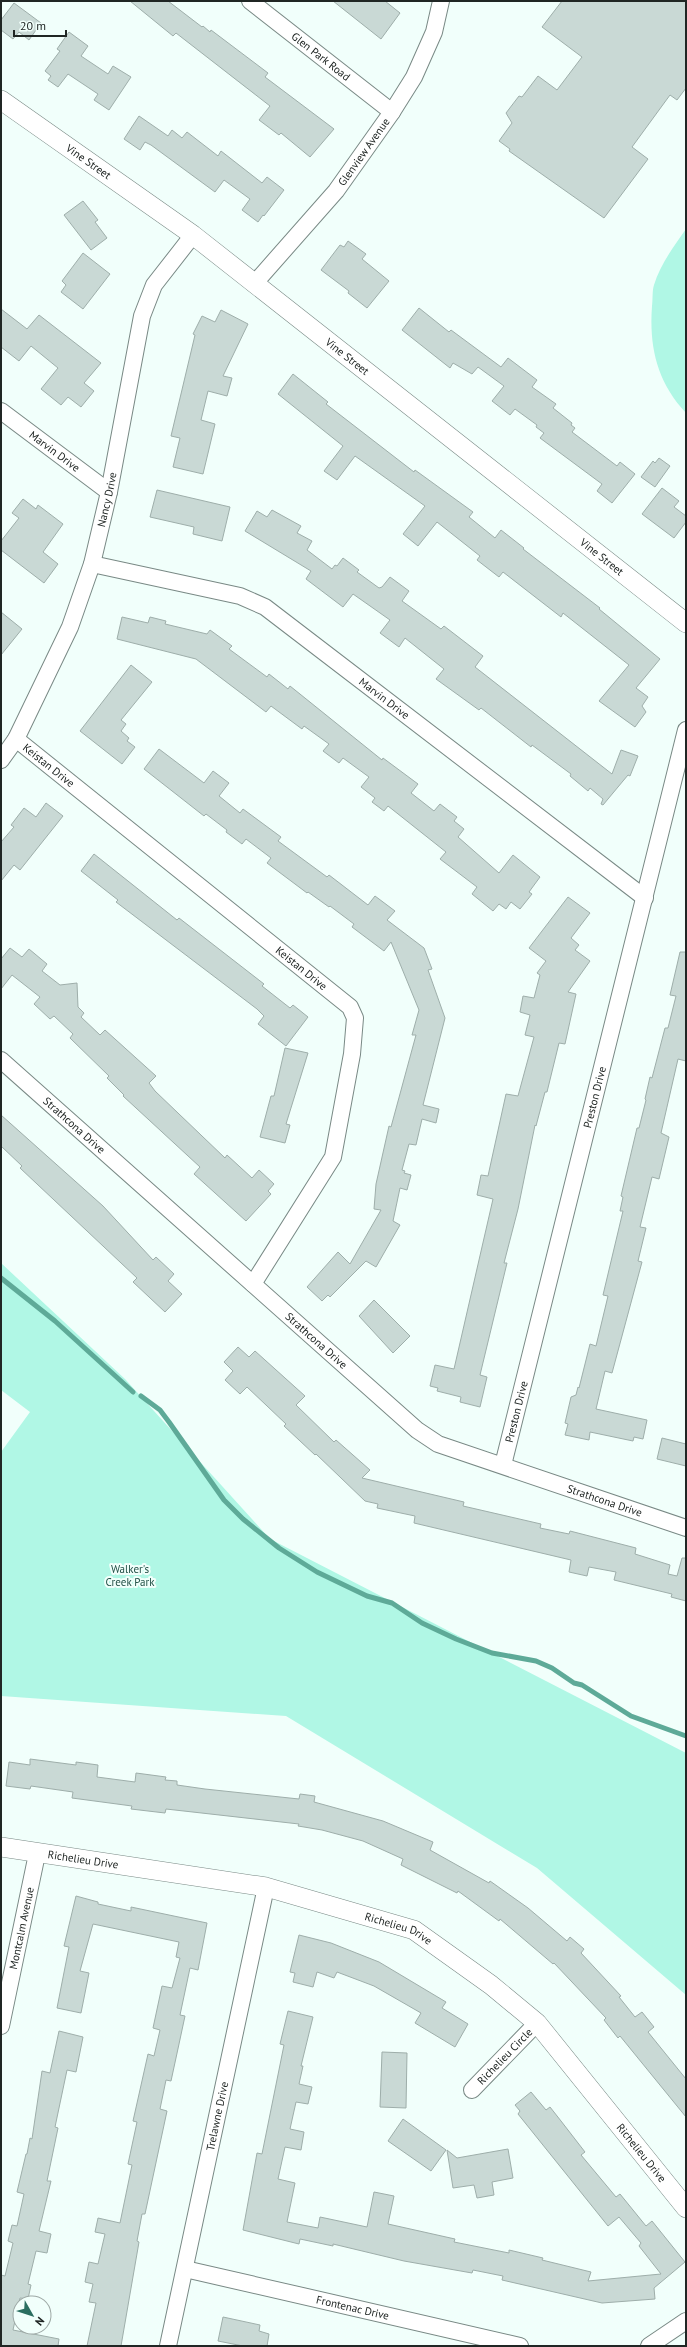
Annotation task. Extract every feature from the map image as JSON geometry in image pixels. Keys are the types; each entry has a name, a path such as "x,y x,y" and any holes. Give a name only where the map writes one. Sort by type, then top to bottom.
{"street":[{"name":"Glen Park Road","path":"250,1 392,112"},
{"name":"Glenview Avenue","path":"254,284 336,191 392,112 420,64 434,32 441,1"},
{"name":"Vine Street","path":"1,100 193,235 686,623"},
{"name":"Nancy Drive","path":"1,760 16,739 70,627 92,564 109,492 142,316 154,285 193,235"},
{"name":"Marvin Drive","path":"1,411 109,492"},
{"name":"Marvin Drive","path":"92,564 240,596 265,607 645,898"},
{"name":"Preston Drive","path":"503,1465 686,730"},
{"name":"Keistan Drive","path":"16,739 350,1007 354,1018 352,1054 333,1157 253,1284"},
{"name":"Strathcona Drive","path":"1,1060 417,1430 438,1444 686,1528"},
{"name":"Richelieu Drive","path":"1,1847 37,1854 266,1887 414,1930 491,1985 537,2023 686,2208"},
{"name":"Montcalm Avenue","path":"1,2026 37,1854"},
{"name":"Trelawne Drive","path":"168,2346 266,1887"},
{"name":"Richelieu Circle","path":"472,2090 537,2023"},
{"name":"Frontenac Drive","path":"185,2270 520,2346"},
{"path":"649,2346 686,2322"}],"green space":[{"path":"686,229 686,413 668,389 657,363 651,321 654,285 668,256"},
{"name":"Walker's Creek Park","path":"1,1263 125,1379 270,1539 686,1753 686,1995 537,1868 286,1716 1,1696 1,1452 30,1412 1,1390"}],"building":[{"path":"130,1 168,1 202,27 203,26 210,32 211,30 268,73 265,77 334,129 310,157 281,133 279,135 259,120 270,106 176,33 173,36"},
{"path":"333,1 385,1 400,13 381,39"},
{"path":"562,1 686,1 686,88 677,100 670,95 632,147 648,159 604,218 509,151 510,149 499,141 512,123 506,113 519,96 522,97 538,76 557,90 582,57 542,27"},
{"path":"14,3 41,23 29,40 19,32 13,39 1,30 1,20"},
{"path":"69,32 88,46 81,56 108,74 113,66 131,77 109,110 94,100 98,94 68,74 58,87 48,80 51,76 45,71 60,51 57,49"},
{"path":"139,116 168,136 172,130 182,138 187,132 218,156 221,151 262,183 267,177 284,190 258,222 242,210 250,199 224,180 215,192 151,145 145,142 140,150 124,139"},
{"path":"83,201 98,220 95,222 107,238 91,250 64,215"},
{"path":"348,241 366,254 362,259 389,281 367,308 348,293 349,291 321,270 340,245 344,247"},
{"path":"83,253 110,274 83,309 61,292 66,285 62,281"},
{"path":"419,308 449,332 451,330 501,367 508,358 537,380 532,387 556,404 553,408 572,423 571,425 575,428 572,432 617,466 620,462 635,474 612,503 597,491 602,484 540,438 544,433 536,427 537,425 515,409 510,415 492,401 504,386 478,367 472,374 453,363 450,368 402,330"},
{"path":"1,309 27,329 39,315 101,363 84,383 94,391 81,407 68,397 61,405 41,389 58,368 31,346 19,361 1,347"},
{"path":"221,310 248,324 223,376 232,378 227,396 208,391 201,420 215,424 203,474 173,467 180,438 171,436 195,335 193,334 202,316 215,322"},
{"path":"293,374 328,402 326,404 414,472 415,470 473,512 469,517 495,538 501,530 524,548 523,549 600,608 599,609 660,659 636,688 648,697 642,706 646,712 635,727 599,701 629,665 563,613 561,617 503,572 499,577 477,560 480,556 437,522 418,546 403,534 425,506 355,456 337,480 324,471 343,446 278,394"},
{"path":"659,458 670,466 655,487 641,477 653,461 655,463"},
{"path":"662,488 679,501 674,507 686,516 686,522 674,538 642,514"},
{"path":"157,490 230,507 222,541 193,534 194,527 150,517"},
{"path":"23,499 36,509 38,505 63,524 43,552 58,564 44,583 1,550 1,541 19,518 12,513"},
{"path":"272,510 301,526 297,533 312,541 307,550 332,569 335,565 337,566 343,558 359,570 357,572 379,588 382,587 390,577 409,591 402,601 441,629 444,626 483,656 475,667 612,774 621,750 638,756 630,776 628,775 603,805 601,804 603,799 590,788 588,791 570,776 571,774 532,745 531,747 481,708 479,710 436,679 444,669 405,638 399,647 380,633 390,620 353,594 343,607 306,579 311,571 245,531 257,511 267,517"},
{"path":"1,612 22,629 1,655"},
{"path":"122,617 148,623 150,617 166,621 165,624 207,634 210,630 232,646 229,649 267,677 269,674 288,689 290,686 382,760 383,758 418,784 411,793 434,811 440,804 457,817 454,821 464,829 458,837 499,873 513,855 540,877 529,892 532,894 520,909 511,902 506,909 499,904 493,911 472,894 477,887 440,859 446,852 388,806 384,811 372,802 375,798 361,787 369,777 343,758 339,763 323,751 329,744 304,726 302,729 271,706 266,712 196,659 117,639"},
{"path":"131,665 152,682 121,720 126,724 121,731 129,738 127,741 135,747 122,764 80,731"},
{"path":"159,749 204,783 213,771 229,783 219,796 240,813 243,809 281,837 278,841 327,877 329,875 368,905 375,896 395,911 387,920 424,948 432,969 428,970 445,1018 423,1105 439,1109 436,1123 422,1119 416,1145 409,1144 402,1170 405,1171 404,1173 411,1175 407,1190 400,1188 393,1221 400,1225 376,1267 366,1261 330,1297 328,1295 322,1301 307,1287 338,1252 350,1264 381,1210 374,1209 376,1184 389,1126 391,1127 416,1035 412,1035 419,1010 391,942 384,951 352,927 354,924 330,906 329,907 308,892 307,893 267,863 271,858 246,839 242,844 226,832 227,830 206,814 204,816 144,769"},
{"path":"46,803 63,816 20,870 14,865 1,881 1,842 14,827 11,825 24,808 36,817"},
{"path":"94,854 177,920 179,918 264,984 262,986 290,1008 293,1005 308,1017 286,1046 258,1024 264,1016 257,1009 116,902 118,900 81,871"},
{"path":"568,897 590,913 571,938 579,945 575,950 590,961 568,992 576,994 565,1044 559,1043 547,1092 545,1092 536,1126 535,1125 518,1209 504,1263 507,1263 480,1375 487,1377 480,1407 460,1402 461,1397 437,1391 438,1388 430,1386 435,1365 454,1369 493,1199 477,1195 481,1175 488,1176 506,1094 518,1096 534,1037 525,1035 530,1015 520,1012 523,996 534,998 540,975 537,973 546,961 529,948"},
{"path":"10,948 22,957 29,949 47,964 42,971 60,985 77,983 78,1007 84,1013 81,1017 100,1035 105,1030 156,1076 149,1083 155,1091 225,1158 227,1155 252,1178 259,1170 274,1184 268,1191 271,1194 246,1221 194,1174 200,1167 123,1096 124,1095 107,1078 109,1076 70,1038 73,1034 54,1016 50,1019 34,1004 40,997 12,975 1,989 1,959"},
{"path":"680,952 686,952 686,1061 678,1059 661,1133 669,1137 659,1179 652,1177 640,1227 646,1228 638,1261 642,1262 612,1373 605,1371 596,1409 647,1420 643,1439 634,1437 633,1441 590,1432 589,1440 565,1435 568,1424 565,1423 571,1397 576,1395 578,1387 579,1388 590,1344 596,1346 608,1296 603,1295 623,1211 620,1211 623,1197 621,1196 637,1128 639,1128 646,1100 650,1077 652,1078 665,1028 668,1028 676,996 670,995"},
{"path":"285,1048 308,1053 286,1124 290,1125 285,1143 260,1137 271,1096 274,1096"},
{"path":"1,1115 103,1206 153,1260 156,1257 174,1274 168,1281 182,1294 165,1312 133,1282 137,1278 20,1168 22,1166 1,1146"},
{"path":"374,1300 410,1336 393,1353 359,1316"},
{"path":"238,1347 249,1357 255,1351 305,1396 296,1405 334,1442 336,1440 370,1470 362,1478 464,1502 463,1506 541,1524 540,1528 569,1534 570,1531 636,1548 635,1554 670,1565 668,1574 677,1576 682,1558 686,1558 686,1601 671,1597 672,1594 614,1580 616,1572 589,1567 587,1576 569,1572 571,1560 414,1523 415,1516 377,1508 378,1504 365,1501 284,1426 286,1424 247,1387 240,1394 225,1380 233,1371 224,1362"},
{"path":"662,1438 686,1444 686,1466 657,1459"},
{"path":"30,1759 76,1765 76,1762 98,1765 97,1777 135,1782 136,1773 166,1777 165,1780 177,1781 177,1785 205,1789 299,1799 300,1794 315,1796 314,1802 383,1821 433,1842 430,1850 489,1883 490,1881 528,1908 567,1941 570,1937 584,1949 581,1953 621,1996 619,1997 635,2017 642,2012 654,2027 648,2032 686,2079 686,2117 620,2036 618,2038 604,2020 606,2018 554,1963 553,1964 500,1919 499,1921 458,1891 457,1893 401,1865 403,1859 363,1841 322,1830 298,1826 299,1824 166,1809 165,1813 131,1809 132,1806 72,1798 73,1792 31,1786 30,1789 6,1786 9,1762 30,1765"},
{"path":"76,1896 98,1902 98,1904 131,1911 131,1907 207,1923 198,1970 190,1968 180,2015 185,2016 171,2081 166,2080 160,2109 167,2111 145,2214 142,2214 137,2241 139,2242 121,2346 87,2346 96,2303 89,2302 93,2284 85,2282 89,2262 98,2264 105,2234 95,2232 98,2218 120,2223 132,2165 128,2164 137,2122 133,2121 148,2054 154,2056 160,2030 153,2028 162,1986 172,1988 180,1958 176,1957 179,1942 93,1924 80,1971 89,1973 81,2013 57,2008 69,1947 64,1946"},
{"path":"299,1935 331,1943 379,1962 446,2002 442,2008 468,2024 455,2047 415,2023 421,2013 374,1986 337,1972 334,1978 317,1972 313,1987 293,1982 295,1973 290,1972"},
{"path":"288,2011 313,2017 301,2066 303,2066 299,2084 312,2087 308,2104 296,2102 290,2129 304,2132 301,2150 285,2147 278,2179 295,2183 287,2222 318,2228 320,2217 367,2227 374,2192 394,2196 388,2224 455,2239 454,2242 509,2253 509,2250 543,2258 542,2260 591,2272 588,2281 661,2274 639,2246 641,2243 619,2217 608,2226 518,2114 520,2111 515,2105 531,2092 546,2110 550,2107 585,2152 581,2155 616,2197 620,2194 646,2226 652,2221 685,2262 654,2288 655,2299 602,2303 502,2280 503,2276 473,2270 472,2273 404,2261 333,2244 333,2246 300,2239 299,2244 243,2230 257,2153 262,2154 284,2045 280,2044"},
{"path":"59,2031 83,2037 76,2072 67,2070 55,2127 58,2128 47,2181 51,2181 39,2231 51,2234 47,2253 36,2251 28,2284 31,2285 29,2295 12,2295 12,2335 39,2335 59,2339 58,2346 1,2346 1,2275 5,2276 13,2243 8,2241 12,2225 17,2226 24,2194 17,2192 30,2138 32,2139 42,2071 50,2073"},
{"path":"382,2052 407,2053 406,2108 380,2107"},
{"path":"403,2119 446,2150 431,2171 388,2141"},
{"path":"508,2149 513,2178 492,2182 494,2195 477,2198 474,2185 453,2188 447,2150 457,2158"},
{"path":"223,2317 260,2325 259,2331 269,2334 267,2346 243,2346 218,2341"}],"waterway":[{"path":"1,1278 55,1321 133,1392"},
{"path":"141,1396 160,1410 224,1500 243,1519 279,1548 317,1572 367,1596 392,1603 422,1623 456,1639 492,1653 536,1661 552,1668 574,1683 582,1685 631,1716 686,1736"}]}
